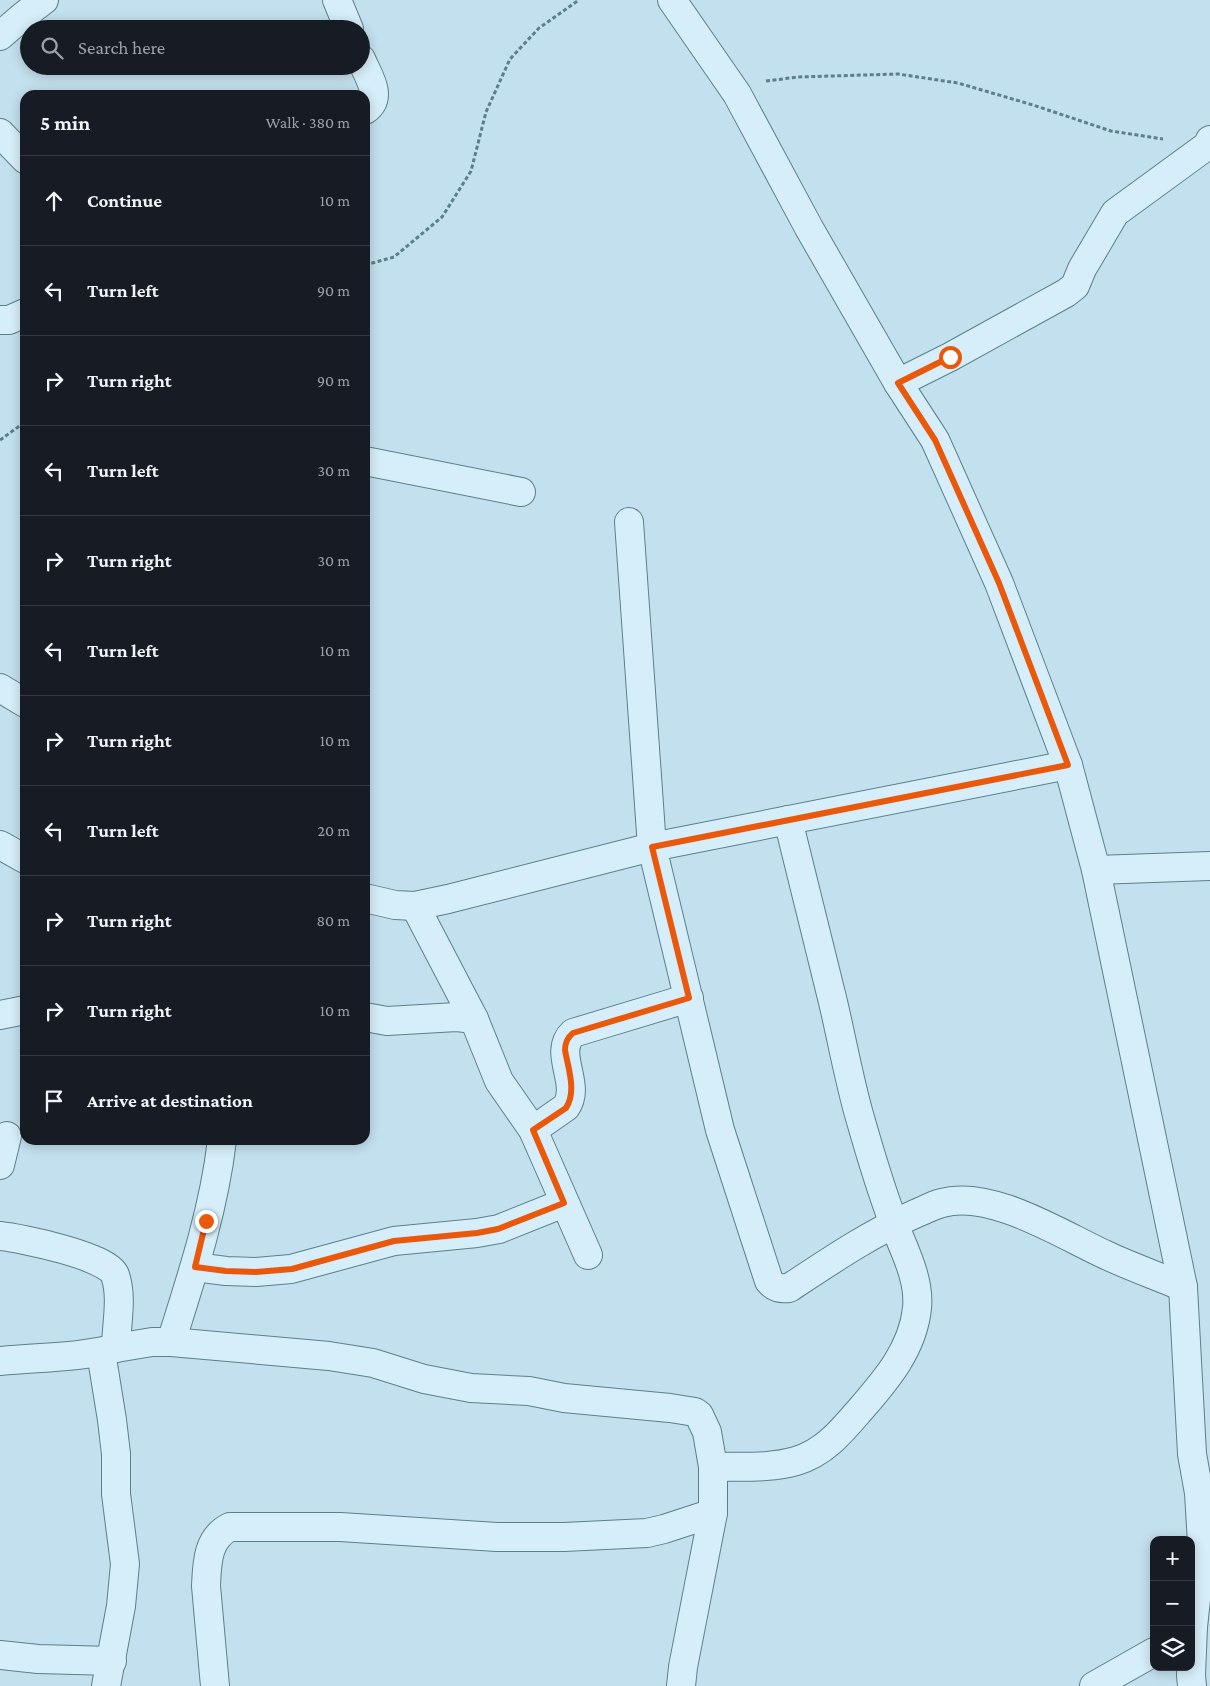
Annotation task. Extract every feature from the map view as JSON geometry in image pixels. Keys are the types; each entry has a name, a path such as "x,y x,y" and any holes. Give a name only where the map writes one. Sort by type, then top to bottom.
{"street":[{"path":"0,36 44,0"},
{"path":"337,0 345,20"},
{"path":"672,0 737,94 809,228 898,383 935,440 999,583 1068,765 1096,870 1183,1287 1190,1389 1192,1454 1199,1493 1202,1543 1192,1626"},
{"path":"368,75 375,93 374,100 370,104"},
{"path":"0,134 20,154"},
{"path":"898,383 950,357 1070,290 1075,286 1082,269 1115,213 1209,143"},
{"path":"0,320 9,320 20,315"},
{"path":"370,462 521,492"},
{"path":"629,522 652,847 720,1130 769,1281 774,1287 789,1288 894,1223 942,1203 976,1201 1017,1214 1061,1233 1106,1256 1183,1287"},
{"path":"0,688 20,700"},
{"path":"370,899 395,905 416,906 448,900 652,847 1068,765"},
{"path":"713,1467 773,1466 797,1461 814,1454 828,1444 844,1429 887,1379 907,1344 914,1325 917,1305 916,1289 906,1253 894,1223 859,1116 788,820"},
{"path":"0,845 20,856"},
{"path":"1096,870 1210,866"},
{"path":"416,906 474,1019 499,1081 533,1130 588,1255"},
{"path":"533,1130 566,1108 568,1104 571,1090 565,1050 567,1040 573,1033 689,998"},
{"path":"0,1015 20,1011"},
{"path":"370,1018 387,1021 457,1017 474,1019"},
{"path":"0,1165 11,1136"},
{"path":"171,1342 195,1267 215,1181 221,1145"},
{"path":"195,1267 249,1272 292,1269 394,1241 477,1233 498,1229 564,1203"},
{"path":"0,1236 29,1241 87,1257 110,1269 115,1276 119,1293 109,1350 112,1420 116,1454 116,1494 126,1564 122,1606 109,1674 38,1659 0,1655"},
{"path":"0,1361 109,1350 152,1342 171,1342 356,1360 373,1363 424,1379 471,1388 529,1391 564,1398 690,1410 699,1415 708,1432 713,1467 713,1513 680,1686"},
{"path":"1190,1389 1210,1407"},
{"path":"215,1686 206,1586 207,1571 209,1554 213,1544 218,1536 230,1527 340,1526 497,1537 574,1537 647,1533 713,1513"},
{"path":"1094,1686 1150,1654"},
{"path":"1191,1671 1192,1686"}],"path":[{"path":"370,264 394,257 442,217 471,172 486,112 510,59 539,28 579,0"},
{"path":"737,94 766,82 790,78 898,74 958,83 1033,104 1111,131 1209,143"},
{"path":"0,440 20,426"}],"route":[{"path":"206,1221 195,1267 256,1272 292,1269 394,1241 477,1233 498,1229 564,1203 533,1130 566,1108 568,1104 571,1085 565,1045 570,1035 689,998 652,847 1068,765 999,583 935,440 898,383 950,357"}]}
